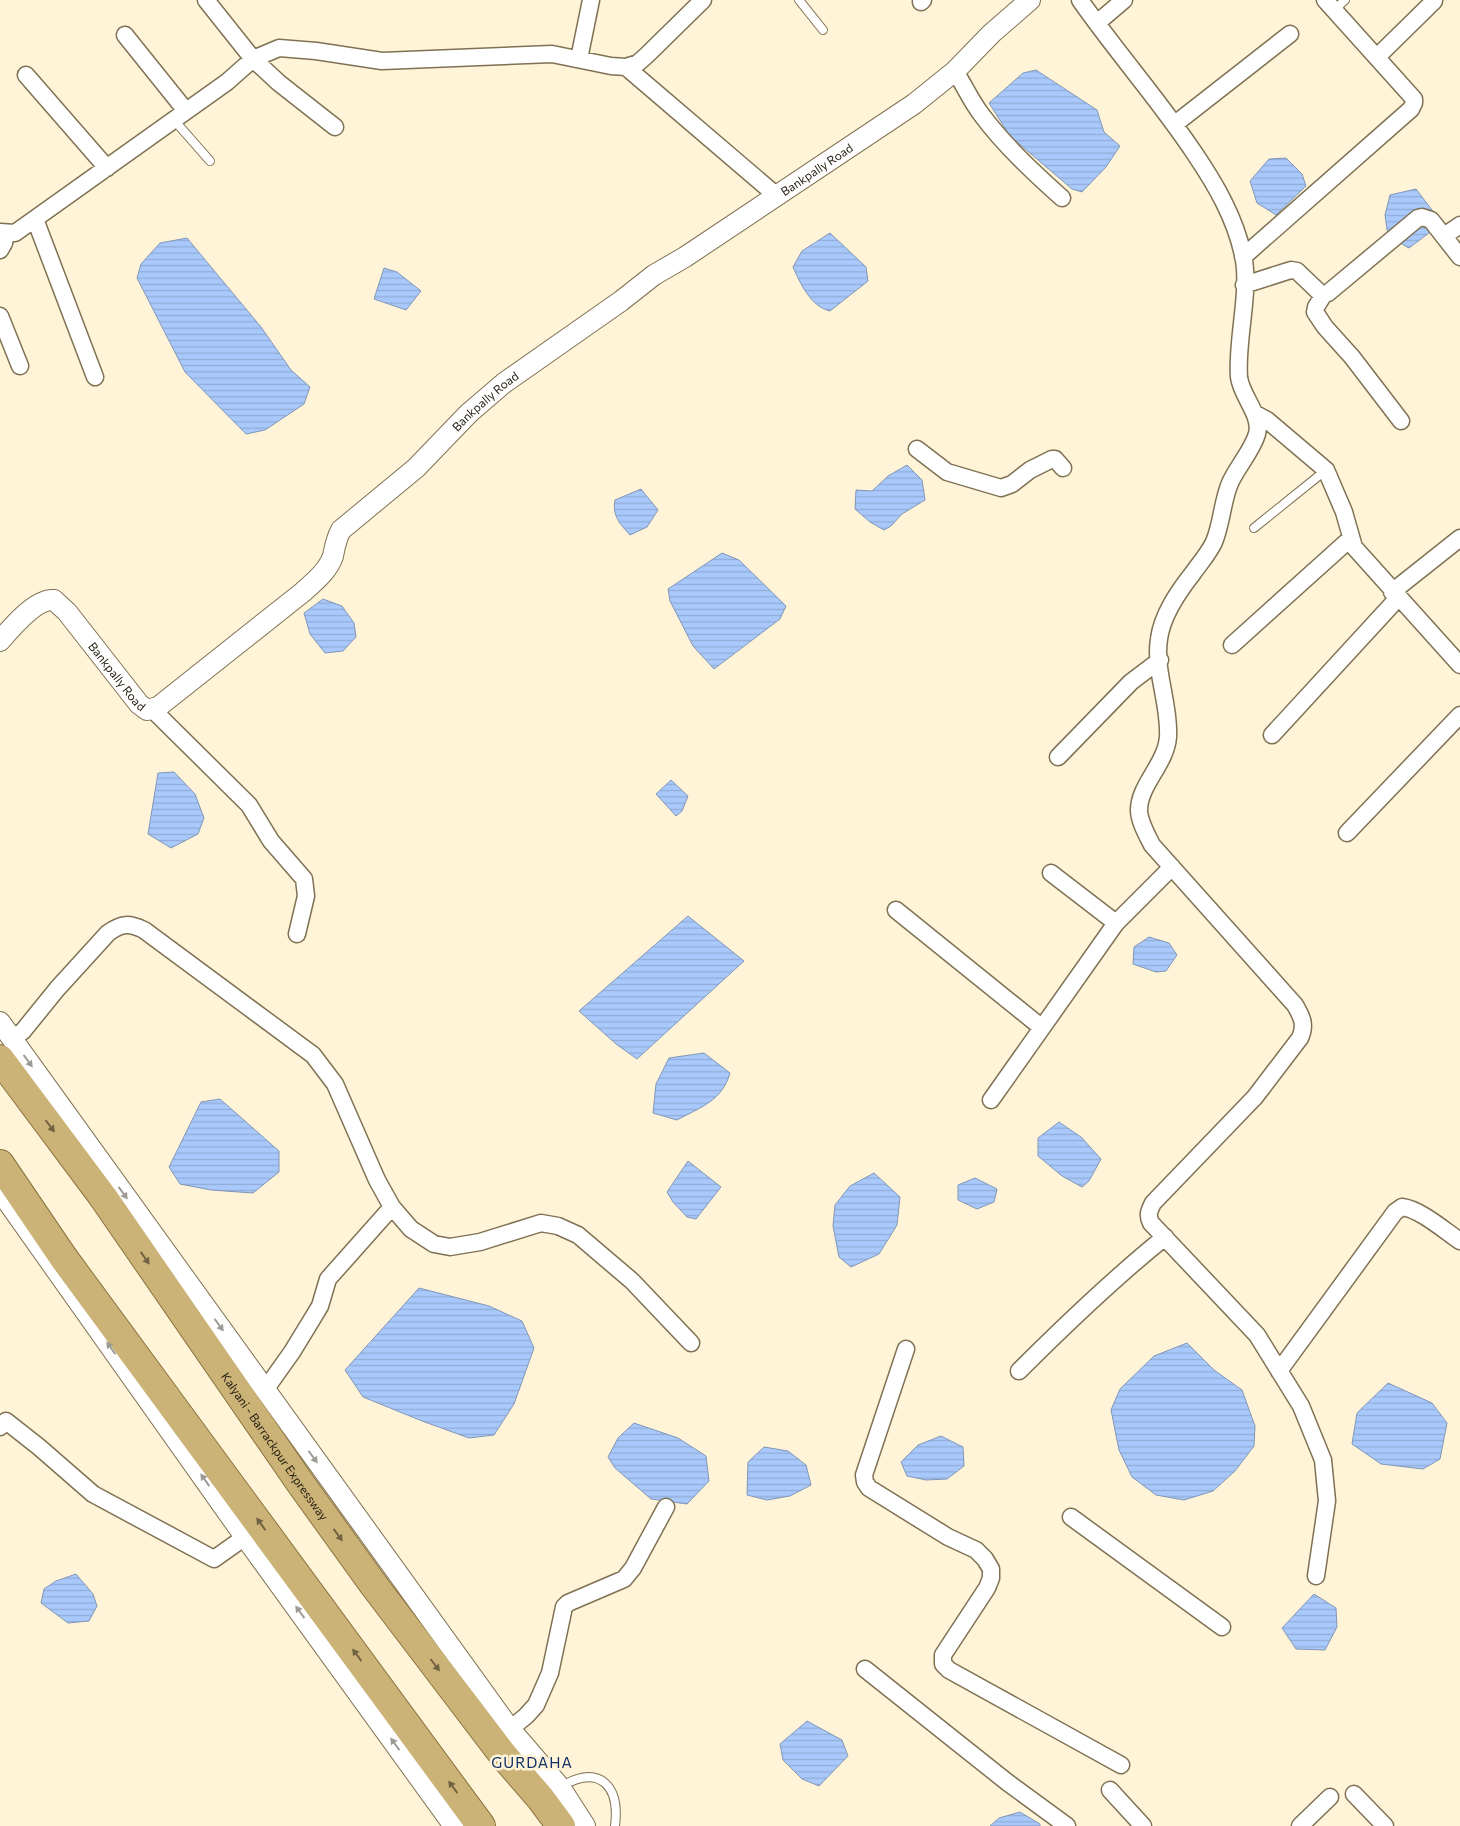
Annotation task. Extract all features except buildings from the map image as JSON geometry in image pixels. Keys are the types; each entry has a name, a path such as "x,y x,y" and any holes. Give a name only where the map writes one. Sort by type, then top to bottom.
{"highway":[{"name":"Kalyani - Barrackpur Expressway","path":"6,1049 103,1197 301,1484 503,1754 561,1826"},
{"path":"0,1164 64,1257 481,1826"}],"street":[{"path":"206,0 253,59 279,83 335,126"},
{"path":"579,59 591,0"},
{"path":"0,250 4,243 3,233 15,233 227,82 253,59 280,48 316,51 382,61 552,54 611,66 626,67 638,63 703,0"},
{"name":"Bankpally Road","path":"0,641 26,614 47,601 54,600 67,612 139,704 147,710 152,709 303,592 324,572 329,564 336,538 341,530 416,468 485,397 622,301 654,275 685,257 914,104 955,71 992,33 1030,0"},
{"path":"1080,0 1175,124 1220,193 1243,257 1244,285 1239,378 1244,395 1258,424 1257,435 1230,484 1214,542 1167,612 1158,641 1160,672 1168,718 1168,739 1164,757 1141,798 1138,811 1152,845 1295,1005 1303,1019 1303,1030 1300,1038 1255,1097 1153,1203 1148,1217 1151,1223 1257,1335 1301,1406 1323,1460 1327,1501 1316,1576"},
{"path":"1097,23 1124,0"},
{"path":"1377,57 1434,1"},
{"path":"1243,257 1411,109 1414,103 1414,99 1377,57 1335,3"},
{"path":"1175,124 1290,34"},
{"path":"125,35 180,116"},
{"path":"626,67 777,196"},
{"path":"955,71 980,113 1000,138 1037,176 1062,198"},
{"path":"26,75 107,168"},
{"path":"1401,420 1352,357 1325,327 1315,312 1316,307 1324,294 1328,293 1418,218 1422,217 1431,220 1460,257"},
{"path":"35,219 95,377"},
{"path":"1444,236 1460,225"},
{"path":"1244,285 1292,270 1297,271 1324,294"},
{"path":"0,316 20,366"},
{"path":"1254,413 1267,420 1326,470 1344,512 1354,548 1460,664"},
{"path":"917,449 947,472 1001,488 1012,484 1030,470 1052,459 1055,459 1064,468"},
{"path":"1232,645 1351,538"},
{"path":"1272,735 1395,595 1460,538"},
{"path":"1058,757 1131,682 1160,660"},
{"path":"152,709 250,805 271,841 304,879 306,896 297,934"},
{"path":"1347,834 1460,715"},
{"path":"990,1100 1116,923 1172,867"},
{"path":"1051,872 1116,923"},
{"path":"896,910 1041,1026"},
{"path":"6,1049 108,933 118,926 133,925 144,930 313,1055 335,1084 376,1180 392,1207 411,1229 434,1244 450,1247 480,1242 540,1223 558,1226 578,1234 632,1281 691,1343"},
{"path":"0,1022 6,1049 265,1390 510,1729 560,1787 586,1826"},
{"path":"0,1192 245,1537 454,1826"},
{"path":"1279,1371 1395,1212 1402,1206 1418,1213 1460,1241"},
{"path":"265,1390 287,1360 320,1306 328,1279 392,1207"},
{"path":"1019,1371 1091,1300 1126,1268 1165,1237"},
{"path":"906,1350 864,1475 865,1482 869,1488 940,1532 976,1550 991,1569 991,1578 987,1588 943,1655 943,1664 949,1670 1121,1765"},
{"path":"0,1427 6,1421 39,1447 92,1494 214,1559 245,1537"},
{"path":"510,1729 531,1710 546,1681 552,1666 564,1607 568,1603 624,1579 633,1568 666,1508"},
{"path":"1070,1517 1222,1628"},
{"path":"865,1669 1007,1782 1067,1826"},
{"path":"1110,1790 1143,1826"},
{"path":"1354,1794 1385,1826"},
{"path":"1300,1826 1330,1797"}],"lane":[{"path":"799,0 823,30"},
{"path":"180,116 210,160"},
{"path":"1254,528 1326,470"},
{"path":"560,1787 573,1780 587,1776 604,1782 611,1791 615,1801 617,1812 615,1826"}],"water":[{"path":"1036,70 1097,110 1104,132 1120,146 1106,167 1082,192 1072,189 1010,136 989,103 1023,73"},
{"path":"1286,158 1302,174 1306,186 1276,215 1257,203 1250,181 1269,159"},
{"path":"1416,189 1438,218 1433,230 1409,248 1388,236 1385,215 1390,195"},
{"path":"830,233 866,267 868,281 830,311 823,309 812,300 793,267 802,251"},
{"path":"187,238 261,327 291,370 310,387 304,404 265,430 246,434 185,372 137,278 141,264 160,243"},
{"path":"384,268 397,272 421,291 406,310 374,299"},
{"path":"907,465 922,480 925,500 902,514 891,526 884,530 870,522 855,509 856,490 872,491 888,476"},
{"path":"641,489 658,510 647,527 630,535 616,515 615,500"},
{"path":"722,553 739,560 786,606 780,619 714,669 693,646 670,601 668,589"},
{"path":"323,599 342,606 354,623 356,637 343,651 325,653 310,634 304,613"},
{"path":"174,772 195,794 204,818 198,834 171,848 148,834 158,773"},
{"path":"671,780 688,796 682,811 676,816 656,794"},
{"path":"688,916 744,961 637,1059 616,1044 579,1011"},
{"path":"1149,937 1169,943 1177,955 1166,971 1156,972 1133,964 1134,947"},
{"path":"704,1053 730,1073 722,1090 710,1102 677,1120 653,1113 656,1084 669,1058"},
{"path":"220,1099 279,1151 279,1172 253,1193 211,1190 180,1184 169,1167 201,1102"},
{"path":"1059,1122 1081,1137 1101,1159 1089,1181 1082,1187 1062,1176 1038,1156 1038,1138"},
{"path":"688,1161 721,1187 696,1219 687,1217 673,1202 667,1192"},
{"path":"874,1173 900,1197 897,1225 879,1254 851,1267 839,1257 833,1226 835,1205 850,1186"},
{"path":"975,1178 997,1189 994,1202 977,1209 958,1200 958,1185"},
{"path":"419,1288 489,1306 522,1321 534,1348 514,1404 494,1435 469,1438 363,1397 345,1370"},
{"path":"1187,1343 1214,1370 1242,1390 1255,1426 1254,1446 1235,1471 1213,1491 1184,1500 1156,1495 1132,1477 1119,1450 1111,1410 1120,1389 1154,1356"},
{"path":"1388,1383 1432,1403 1447,1423 1440,1459 1423,1469 1381,1464 1352,1444 1357,1413"},
{"path":"634,1423 678,1438 706,1456 709,1481 687,1504 651,1499 615,1468 608,1457 618,1438"},
{"path":"941,1436 963,1447 964,1466 947,1479 926,1480 907,1476 901,1462 918,1445"},
{"path":"764,1447 788,1451 806,1465 811,1485 790,1496 767,1500 747,1495 748,1462"},
{"path":"76,1574 93,1594 97,1606 89,1621 68,1623 41,1603 44,1589 56,1581"},
{"path":"1314,1594 1336,1608 1337,1627 1325,1650 1296,1649 1282,1628"},
{"path":"807,1721 842,1740 848,1756 819,1786 802,1779 783,1760 780,1744"},
{"path":"1020,1812 1040,1824 1040,1826 990,1826 999,1818"}],"district":[{"name":"GURDAHA","path":"532,1762"}]}
